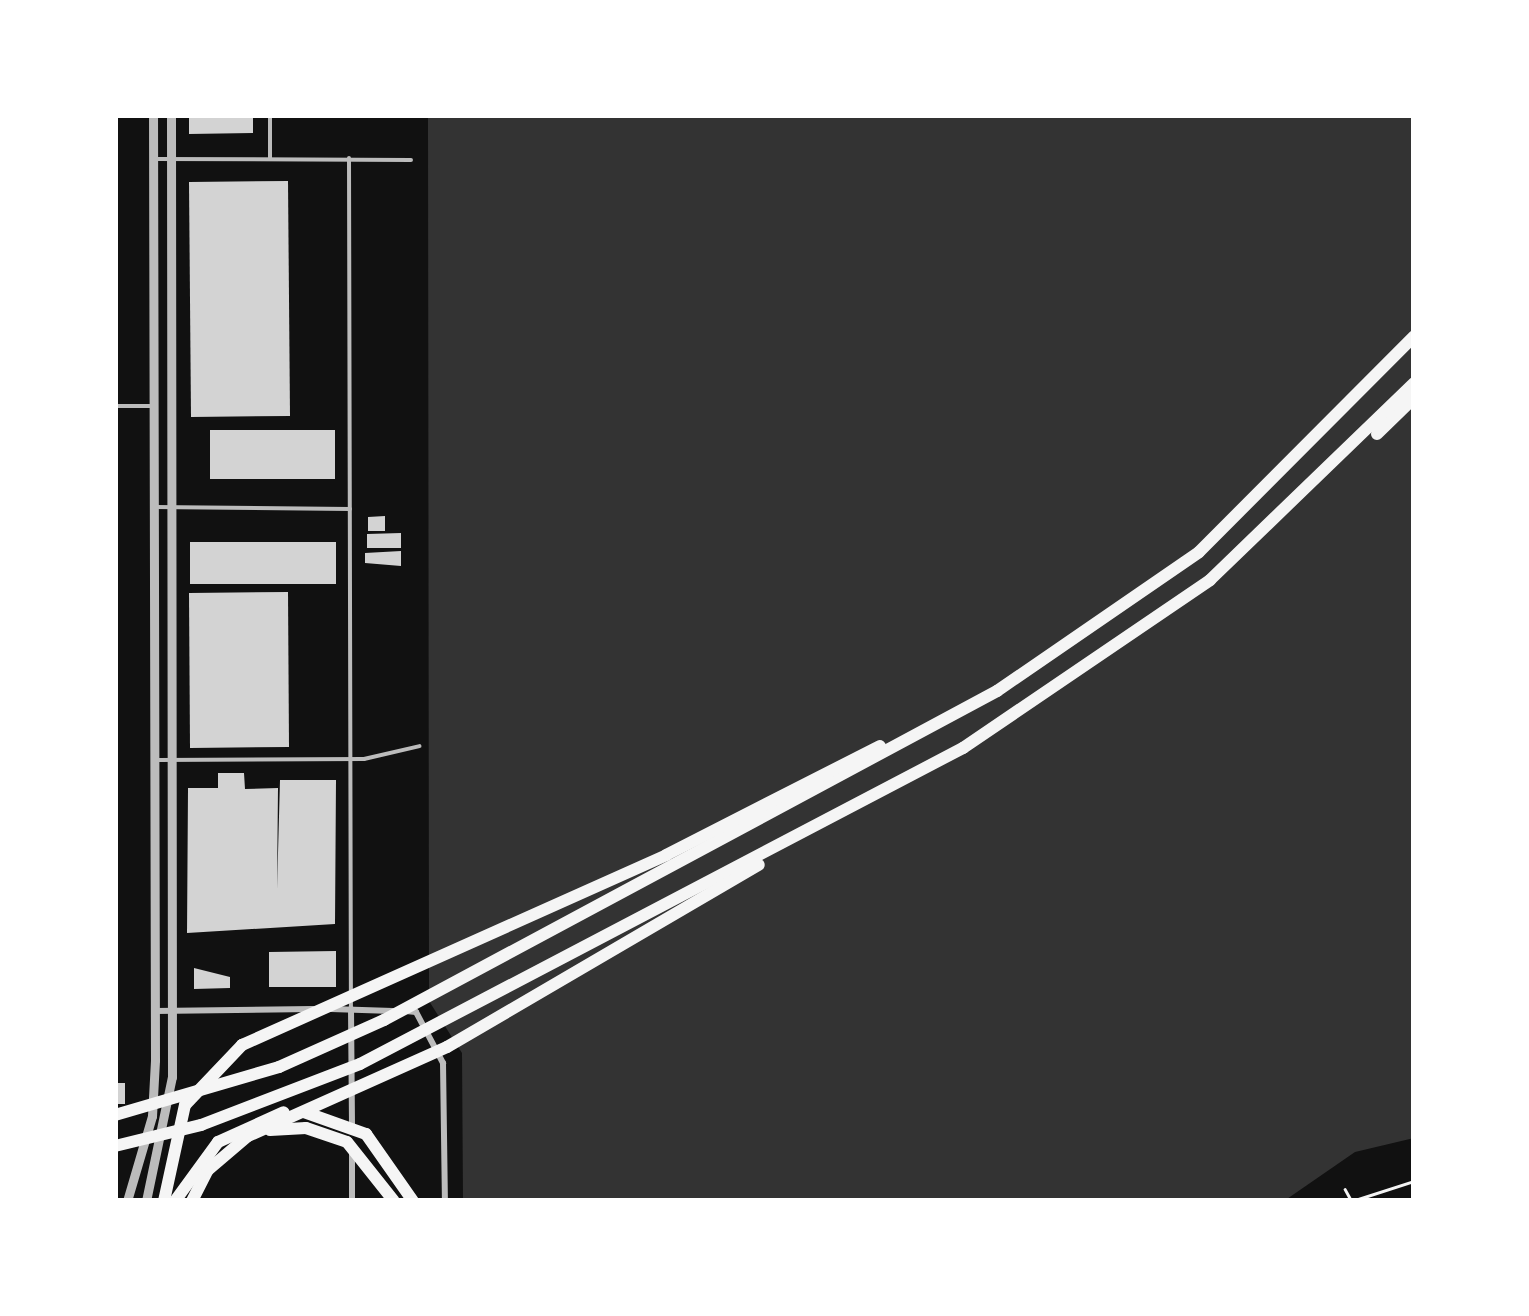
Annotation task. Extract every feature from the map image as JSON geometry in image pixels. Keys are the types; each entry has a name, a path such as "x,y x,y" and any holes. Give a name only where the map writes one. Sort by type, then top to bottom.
{"highway":[{"path":"115,1115 331,1045 946,719 1098,627 1199,552 1399,354 1414,334"},
{"path":"1337,466 1414,383"},
{"path":"193,1201 208,1170 248,1136 530,1003 841,812 1116,651 1414,398"},
{"path":"164,1201 185,1105 242,1045 946,719"},
{"path":"115,1146 239,1112 360,1064 841,812"},
{"path":"174,1201 193,1167 248,1123 314,1112 380,1146 413,1201"},
{"path":"193,1201 210,1172 263,1132 306,1128 359,1150 394,1201"}],"street":[{"path":"126,1201 152,1116 153,115"},
{"path":"146,1201 169,1113 172,1011 171,115"},
{"path":"352,1009 352,1201"},
{"path":"154,1012 416,1012 443,1062 444,1201"}],"lane":[{"path":"270,115 270,158"},
{"path":"349,158 352,1009"},
{"path":"153,159 411,160"},
{"path":"115,406 154,406"},
{"path":"155,508 350,509"},
{"path":"154,760 352,756 420,746"}],"path":[{"path":"1345,1189 1352,1201 1414,1180"}],"shaded area":[{"path":"428,115 1411,115 1414,1138 1355,1152 1284,1201 463,1201 462,1053 429,1001"}],"building":[{"path":"189,115 253,115 253,133 189,134"},
{"path":"288,181 290,416 191,417 189,182"},
{"path":"210,430 335,430 335,479 210,479"},
{"path":"385,516 385,531 368,531 368,517"},
{"path":"401,533 401,548 367,548 367,534"},
{"path":"190,542 336,542 336,584 190,584"},
{"path":"401,551 401,566 365,563 365,553"},
{"path":"288,592 289,747 190,748 189,593"},
{"path":"218,773 244,773 245,789 278,788 277,889 280,780 336,780 335,924 187,933 188,788 218,788"},
{"path":"336,951 336,987 269,987 269,952"},
{"path":"194,968 230,977 230,988 194,989"},
{"path":"115,1083 125,1083 125,1104 115,1104"}]}
